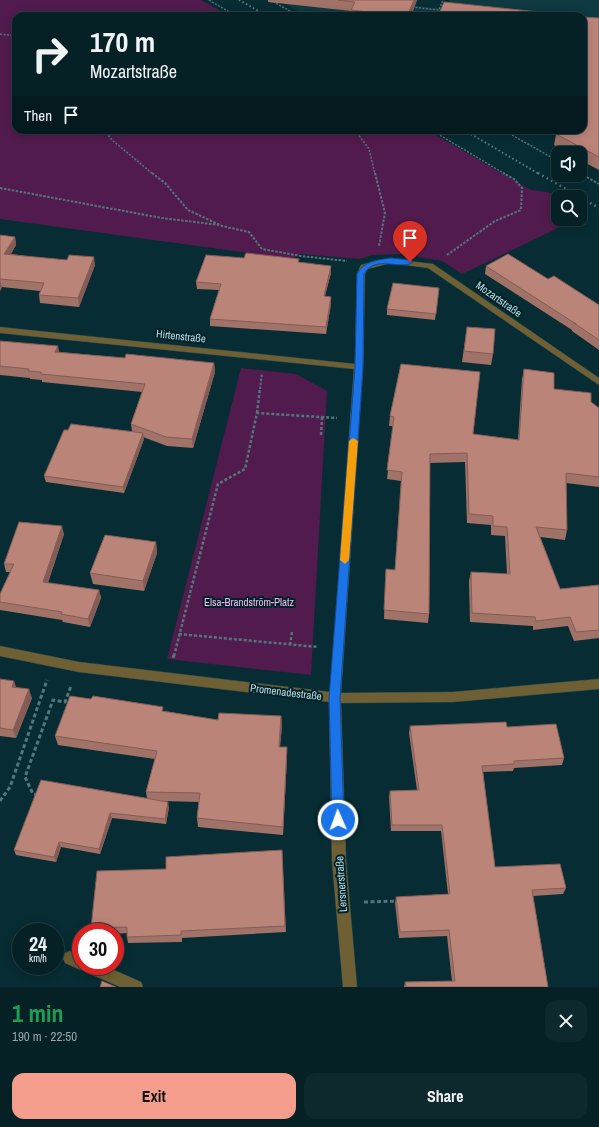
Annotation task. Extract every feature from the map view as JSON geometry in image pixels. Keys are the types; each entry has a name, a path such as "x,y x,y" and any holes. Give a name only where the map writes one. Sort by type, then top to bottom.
{"street":[{"name":"Mozartstraße","path":"376,263 391,261 430,266 599,382"},
{"path":"364,267 376,263"},
{"name":"Lersnerstraße","path":"350,987 339,861 335,698 359,367 360,274 364,267"},
{"name":"Hirtenstraße","path":"0,330 359,367"},
{"name":"Promenadestraße","path":"0,651 52,663 79,667 335,698 453,697 599,684"},
{"path":"109,975 136,987"}],"path":[{"path":"209,0 229,12"},
{"path":"270,0 292,12"},
{"path":"408,7 439,10 443,0"},
{"path":"0,34 12,36"},
{"path":"107,134 112,140 165,183 188,210 222,226"},
{"path":"358,134 369,149 385,213 376,263"},
{"path":"430,266 495,221 521,210 522,188 514,179 438,134"},
{"path":"510,134 551,157"},
{"path":"587,177 599,184"},
{"path":"0,188 162,218 222,226 249,232 262,249 301,256 352,261 364,267"},
{"path":"168,678 218,484 245,469 257,412 265,357"},
{"path":"257,412 355,420"},
{"path":"322,417 322,435"},
{"path":"290,645 292,632"},
{"path":"179,634 338,649"},
{"path":"0,801 10,787 52,663"},
{"path":"40,795 33,794 25,777 53,700 65,702 79,667"},
{"path":"342,903 405,900"}],"shaded area":[{"path":"278,0 363,0 446,9 450,0 599,0 599,102 587,100 587,12 300,12"}],"green space":[{"path":"0,0 201,0 222,12 12,12 12,134 434,134 531,190 551,194 551,226 562,226 462,274 442,261 401,254 372,255 360,259 301,254 292,259 0,219"},
{"name":"Elsa-Brandström-Platz","path":"241,368 296,374 327,391 311,675 167,659"}],"building":[{"path":"338,0 414,0 409,12 368,12 351,10 355,2"},
{"path":"444,2 539,12 440,12"},
{"path":"587,17 599,18 599,157 587,151 587,146 578,146 556,134 587,134"},
{"path":"0,235 15,237 4,254 67,260 69,255 94,257 78,298 39,295 44,283 0,279"},
{"path":"246,253 299,259 298,262 331,266 324,296 331,297 326,327 210,319 221,284 196,282 206,255 244,258"},
{"path":"508,254 548,279 554,276 599,305 599,340 486,266"},
{"path":"393,283 439,288 436,314 387,309"},
{"path":"467,327 495,329 493,354 464,351"},
{"path":"0,341 58,346 55,352 125,358 126,354 214,363 192,439 166,437 131,424 145,384 41,374 41,372 28,371 29,369 0,366"},
{"path":"401,364 480,372 473,434 519,440 524,369 554,373 554,389 591,393 591,402 599,408 599,477 566,473 567,530 536,527 560,589 599,585 599,630 576,632 570,617 536,621 535,617 472,613 471,572 510,574 507,527 493,526 493,516 469,514 467,453 430,454 429,614 384,610 386,569 395,570 402,472 387,470 394,417 390,416"},
{"path":"71,424 143,433 123,487 44,476 64,430 68,430"},
{"path":"19,522 62,526 43,582 99,590 88,619 61,614 62,612 0,602 0,594 14,564 4,564"},
{"path":"105,535 156,542 143,581 90,573"},
{"path":"0,679 14,681 12,687 29,689 13,730 0,728"},
{"path":"70,696 91,699 93,696 163,707 162,711 218,720 219,713 281,716 279,747 287,747 283,827 197,818 200,793 146,792 157,751 55,736"},
{"path":"506,722 507,727 556,724 564,758 514,761 514,764 482,766 495,867 560,864 566,888 532,890 548,987 406,987 405,982 455,981 449,930 400,932 396,897 450,894 442,825 392,825 390,791 419,790 410,726"},
{"path":"41,780 168,802 165,819 110,813 99,849 59,842 54,857 14,850"},
{"path":"282,850 285,926 181,931 181,935 127,937 127,927 124,927 124,923 92,923 97,871 166,869 166,857"},
{"path":"102,981 116,987 100,987"}],"railway":[{"path":"239,0 260,12"},
{"path":"471,134 539,174"},
{"path":"538,173 599,208"}],"slow traffic":[{"path":"345,560 353,441"}],"route":[{"path":"338,820 335,698 359,367 360,274 364,267 376,263 391,261 410,262"}]}
